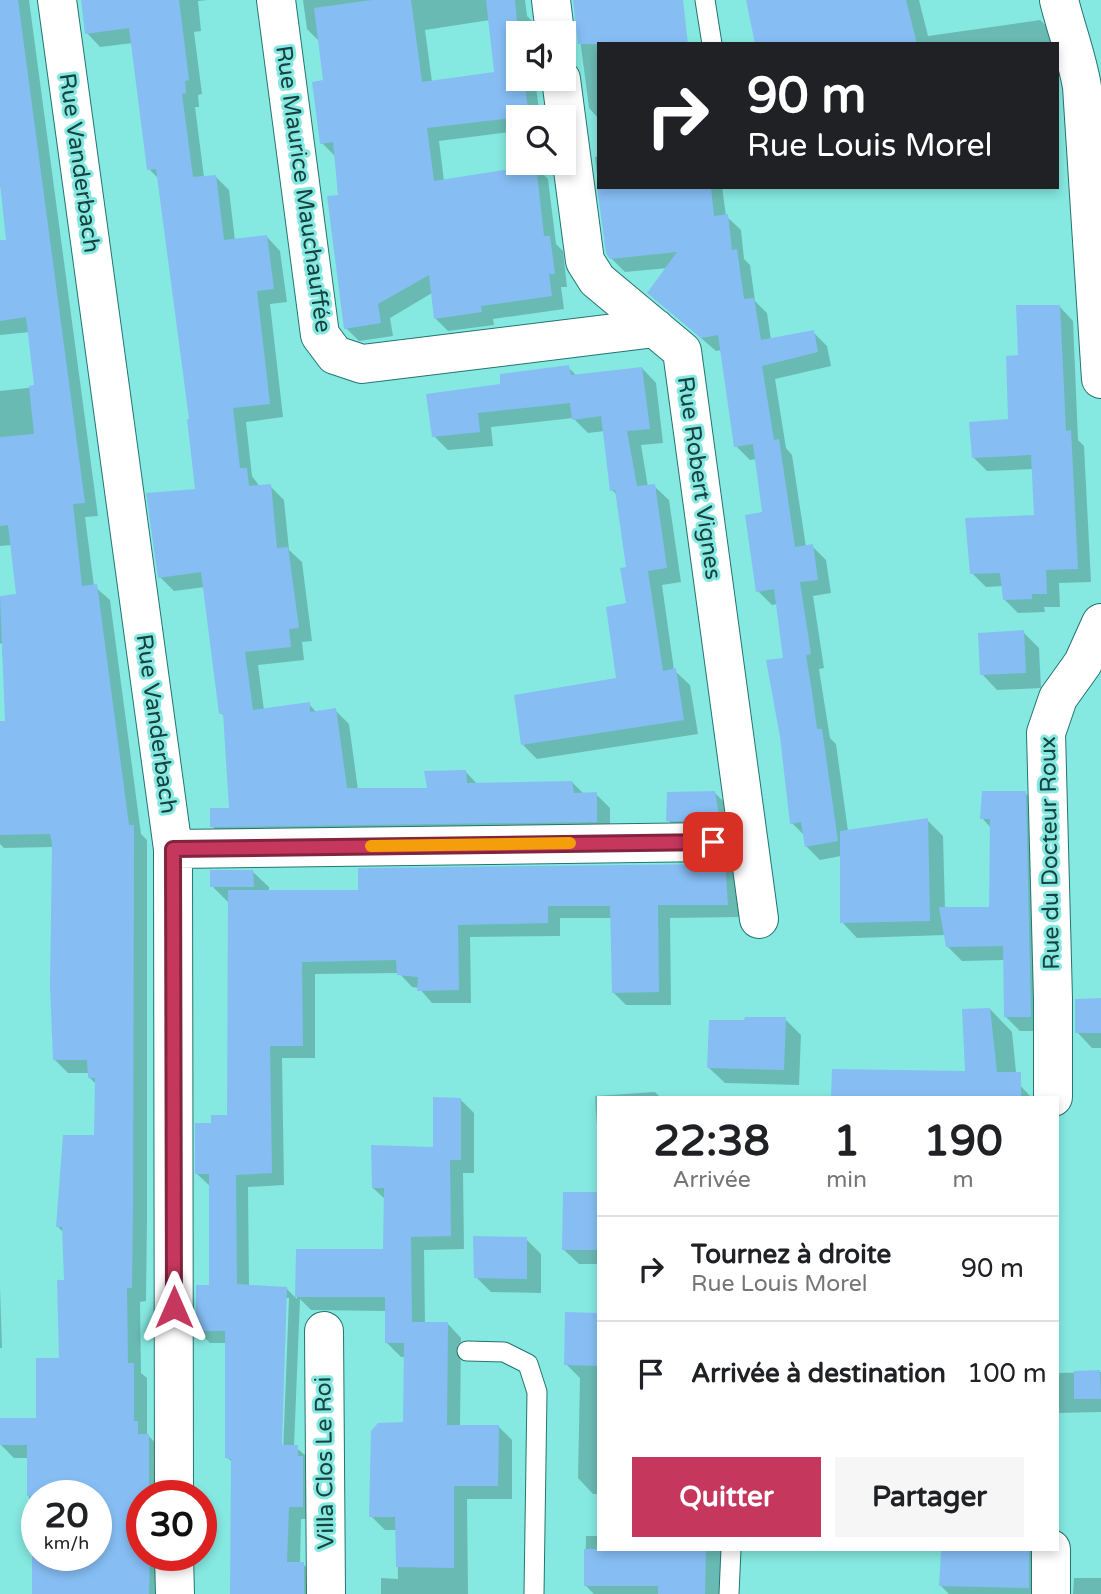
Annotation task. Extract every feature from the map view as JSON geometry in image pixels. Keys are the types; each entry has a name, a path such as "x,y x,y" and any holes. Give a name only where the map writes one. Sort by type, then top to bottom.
{"street":[{"name":"Rue Vanderbach","path":"57,0 173,849 174,1480"},
{"name":"Rue Maurice Mauchauffée","path":"276,0 320,335 335,355 362,364 655,328"},
{"path":"551,0 554,21"},
{"path":"1059,0 1067,32 1089,59 1082,87 1101,379"},
{"path":"562,339 571,330 581,311 585,293 585,261 563,91"},
{"name":"Rue Robert Vignes","path":"585,261 597,280 682,351 759,919"},
{"name":"Rue du Docteur Roux","path":"1053,1096 1046,733 1058,698 1092,667 1101,623"},
{"path":"173,849 713,842"},
{"name":"Villa Clos Le Roi","path":"324,1331 326,1594"},
{"path":"1051,1551 1051,1594"},
{"path":"174,1571 174,1594"}],"lane":[{"path":"705,0 712,42"},
{"path":"467,1351 504,1352 528,1364 537,1392 534,1594"},
{"path":"729,1594 730,1551"}],"building":[{"path":"0,0 18,0 85,503 73,504 82,586 97,584 129,825 134,825 133,1206 132,1288 127,1288 128,1363 134,1363 134,1421 138,1421 138,1434 149,1434 149,1480 126,1480 126,1571 150,1571 149,1594 32,1594 32,1571 112,1571 112,1480 27,1480 27,1445 0,1445 0,1418 36,1418 36,1358 59,1358 57,1280 64,1280 62,1227 56,1227 63,1135 94,1135 95,1078 88,1078 87,1060 53,1060 50,834 0,835 0,721 5,721 0,596 16,594 8,525 0,526 0,437 34,434 29,386 34,385 26,317 0,321 0,240 6,240 0,183"},
{"path":"81,0 179,0 189,80 185,81 186,93 182,94 193,177 216,175 224,240 267,235 274,289 257,291 270,404 233,408 240,468 247,468 249,486 271,484 277,548 288,547 299,628 289,629 291,647 245,652 253,710 310,702 310,712 336,708 347,788 427,788 424,771 466,770 467,783 572,781 574,793 597,792 597,822 210,827 210,808 229,808 223,713 219,714 201,572 158,578 146,493 195,489 189,419 156,169 147,170 129,28 85,34"},
{"path":"372,0 411,0 422,82 494,72 486,0 515,0 517,21 506,21 506,91 526,91 528,105 506,105 506,119 427,128 434,181 506,170 506,175 537,175 544,236 550,236 555,274 549,274 552,296 481,306 482,312 434,319 429,275 378,304 381,323 344,329 327,196 338,195 333,142 320,144 312,82 323,80 314,8"},
{"path":"573,0 683,0 688,42 578,44"},
{"path":"746,0 906,0 916,42 755,42"},
{"path":"597,189 711,189 714,216 728,214 732,250 737,249 744,299 754,298 761,340 814,330 818,352 762,366 774,440 779,439 795,547 813,544 818,580 800,582 811,654 806,655 817,729 822,729 838,841 805,847 801,822 790,824 780,737 766,660 783,658 774,589 756,592 745,515 762,512 753,444 734,447 718,335 701,338 647,293 677,252 610,259 606,253"},
{"path":"1016,305 1060,305 1066,431 1071,430 1078,569 1046,570 1047,594 1032,594 1032,599 1003,600 1000,573 970,574 965,518 1034,515 1031,455 972,458 969,422 1008,419 1006,356 1018,355"},
{"path":"569,365 571,375 642,367 650,429 627,431 637,486 655,484 667,568 648,571 663,671 676,668 684,720 521,745 514,695 616,678 606,607 626,603 620,568 626,567 615,490 610,491 601,416 572,420 570,403 478,413 480,432 432,437 426,394 500,384 500,374"},
{"path":"1024,630 1026,673 980,675 978,633"},
{"path":"715,791 720,822 666,821 667,792"},
{"path":"982,791 1026,791 1031,1017 1004,1017 1003,946 946,947 939,907 989,907 990,819 980,819"},
{"path":"928,818 930,921 840,923 840,831"},
{"path":"725,860 728,905 658,905 659,992 612,993 610,906 548,906 548,923 458,925 459,990 417,991 418,977 397,975 396,960 302,962 303,1046 270,1046 272,1173 236,1175 237,1284 287,1287 282,1445 298,1445 298,1456 303,1456 303,1507 289,1507 287,1562 304,1562 304,1594 230,1594 231,1459 225,1458 225,1331 196,1331 196,1285 209,1285 209,1174 195,1174 195,1123 211,1123 211,1115 227,1115 228,890 358,890 358,868 713,864"},
{"path":"210,870 253,870 254,887 210,887"},
{"path":"1101,998 1101,1033 1075,1033 1075,999"},
{"path":"990,1008 997,1072 1021,1072 1021,1096 831,1096 832,1069 965,1071 962,1009"},
{"path":"745,1017 786,1017 784,1070 707,1068 709,1020 744,1020"},
{"path":"433,1097 461,1098 461,1160 450,1160 451,1236 411,1237 412,1322 448,1322 447,1425 499,1425 498,1486 454,1486 454,1568 396,1567 395,1517 369,1517 371,1431 378,1423 403,1422 404,1343 385,1343 385,1297 295,1297 296,1249 383,1249 384,1188 372,1188 371,1145 433,1147"},
{"path":"563,1192 597,1192 597,1250 562,1250"},
{"path":"473,1236 527,1237 527,1279 474,1278"},
{"path":"565,1312 597,1313 597,1366 564,1365"},
{"path":"1100,1370 1101,1399 1074,1399 1074,1371"},
{"path":"584,1549 706,1551 705,1594 658,1594 658,1586 584,1586"},
{"path":"941,1551 1029,1551 1029,1588 939,1586"}],"slow traffic":[{"path":"371,846 570,843"}],"route":[{"path":"174,1307 173,849 713,842"}]}
